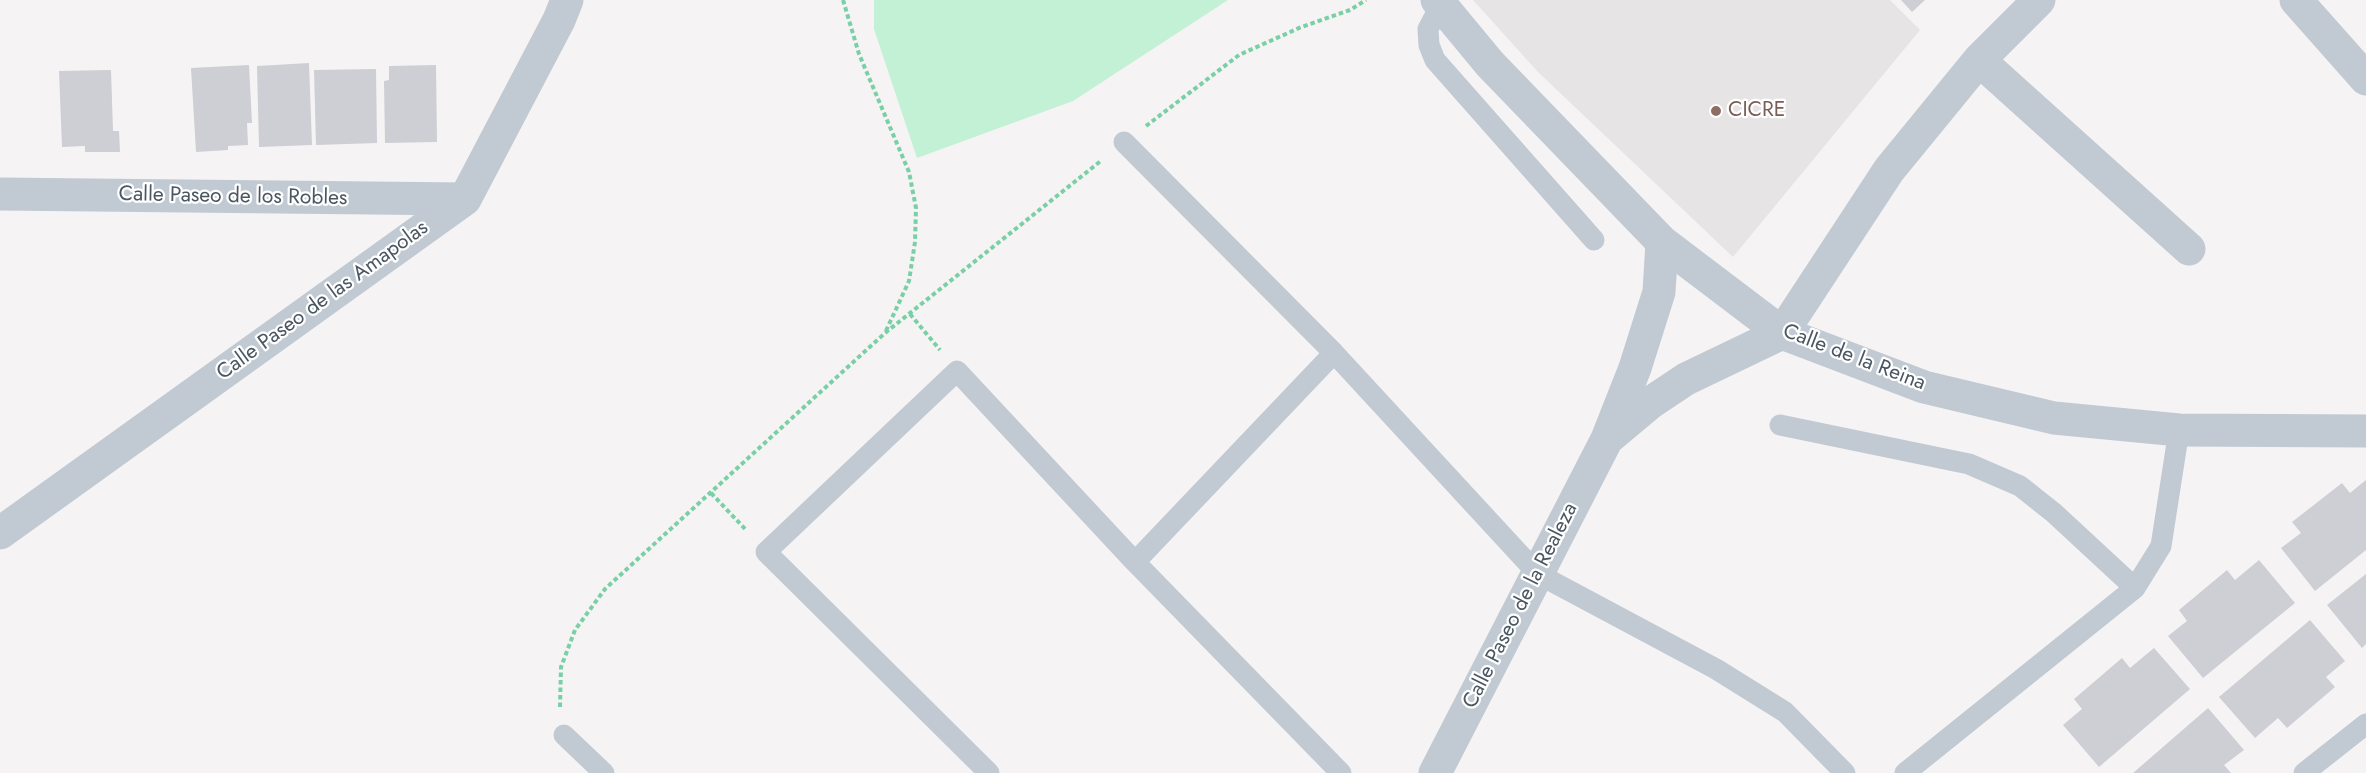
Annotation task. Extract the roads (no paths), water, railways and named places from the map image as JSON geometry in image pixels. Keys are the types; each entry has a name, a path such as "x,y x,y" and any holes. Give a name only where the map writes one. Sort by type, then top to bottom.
{"street":[{"name":"Calle Paseo de las Amapolas","path":"0,533 465,199 554,30 567,0"},
{"path":"1782,333 1889,171 1979,60 2039,0"},
{"path":"2296,0 2366,79"},
{"name":"Calle de la Reina","path":"1439,3 1490,64 1662,242 1782,333 1924,387 2054,418 2179,430 2366,431"},
{"path":"1979,60 2189,249"},
{"name":"Calle Paseo de los Robles","path":"0,194 465,199"},
{"name":"Calle Paseo de la Realeza","path":"1435,773 1607,439 1635,368 1659,292 1662,242"},
{"name":"Calle Paseo de la Realeza","path":"1607,439 1650,403 1686,379 1782,333"}],"lane":[{"path":"1439,3 1428,29 1429,45 1435,60 1594,240"},
{"path":"1124,142 1334,353 1538,574 1716,669 1785,712 1845,773"},
{"path":"1135,562 1334,353"},
{"path":"989,773 766,552 957,371 1135,562 1341,773"},
{"path":"1780,425 1969,464 2020,486 2054,513 2135,588"},
{"path":"1905,773 2135,588 2162,546 2179,430"},
{"path":"2304,773 2366,723"},
{"path":"564,735 604,773"}],"place":[{"name":"CICRE","path":"1716,111"}]}
